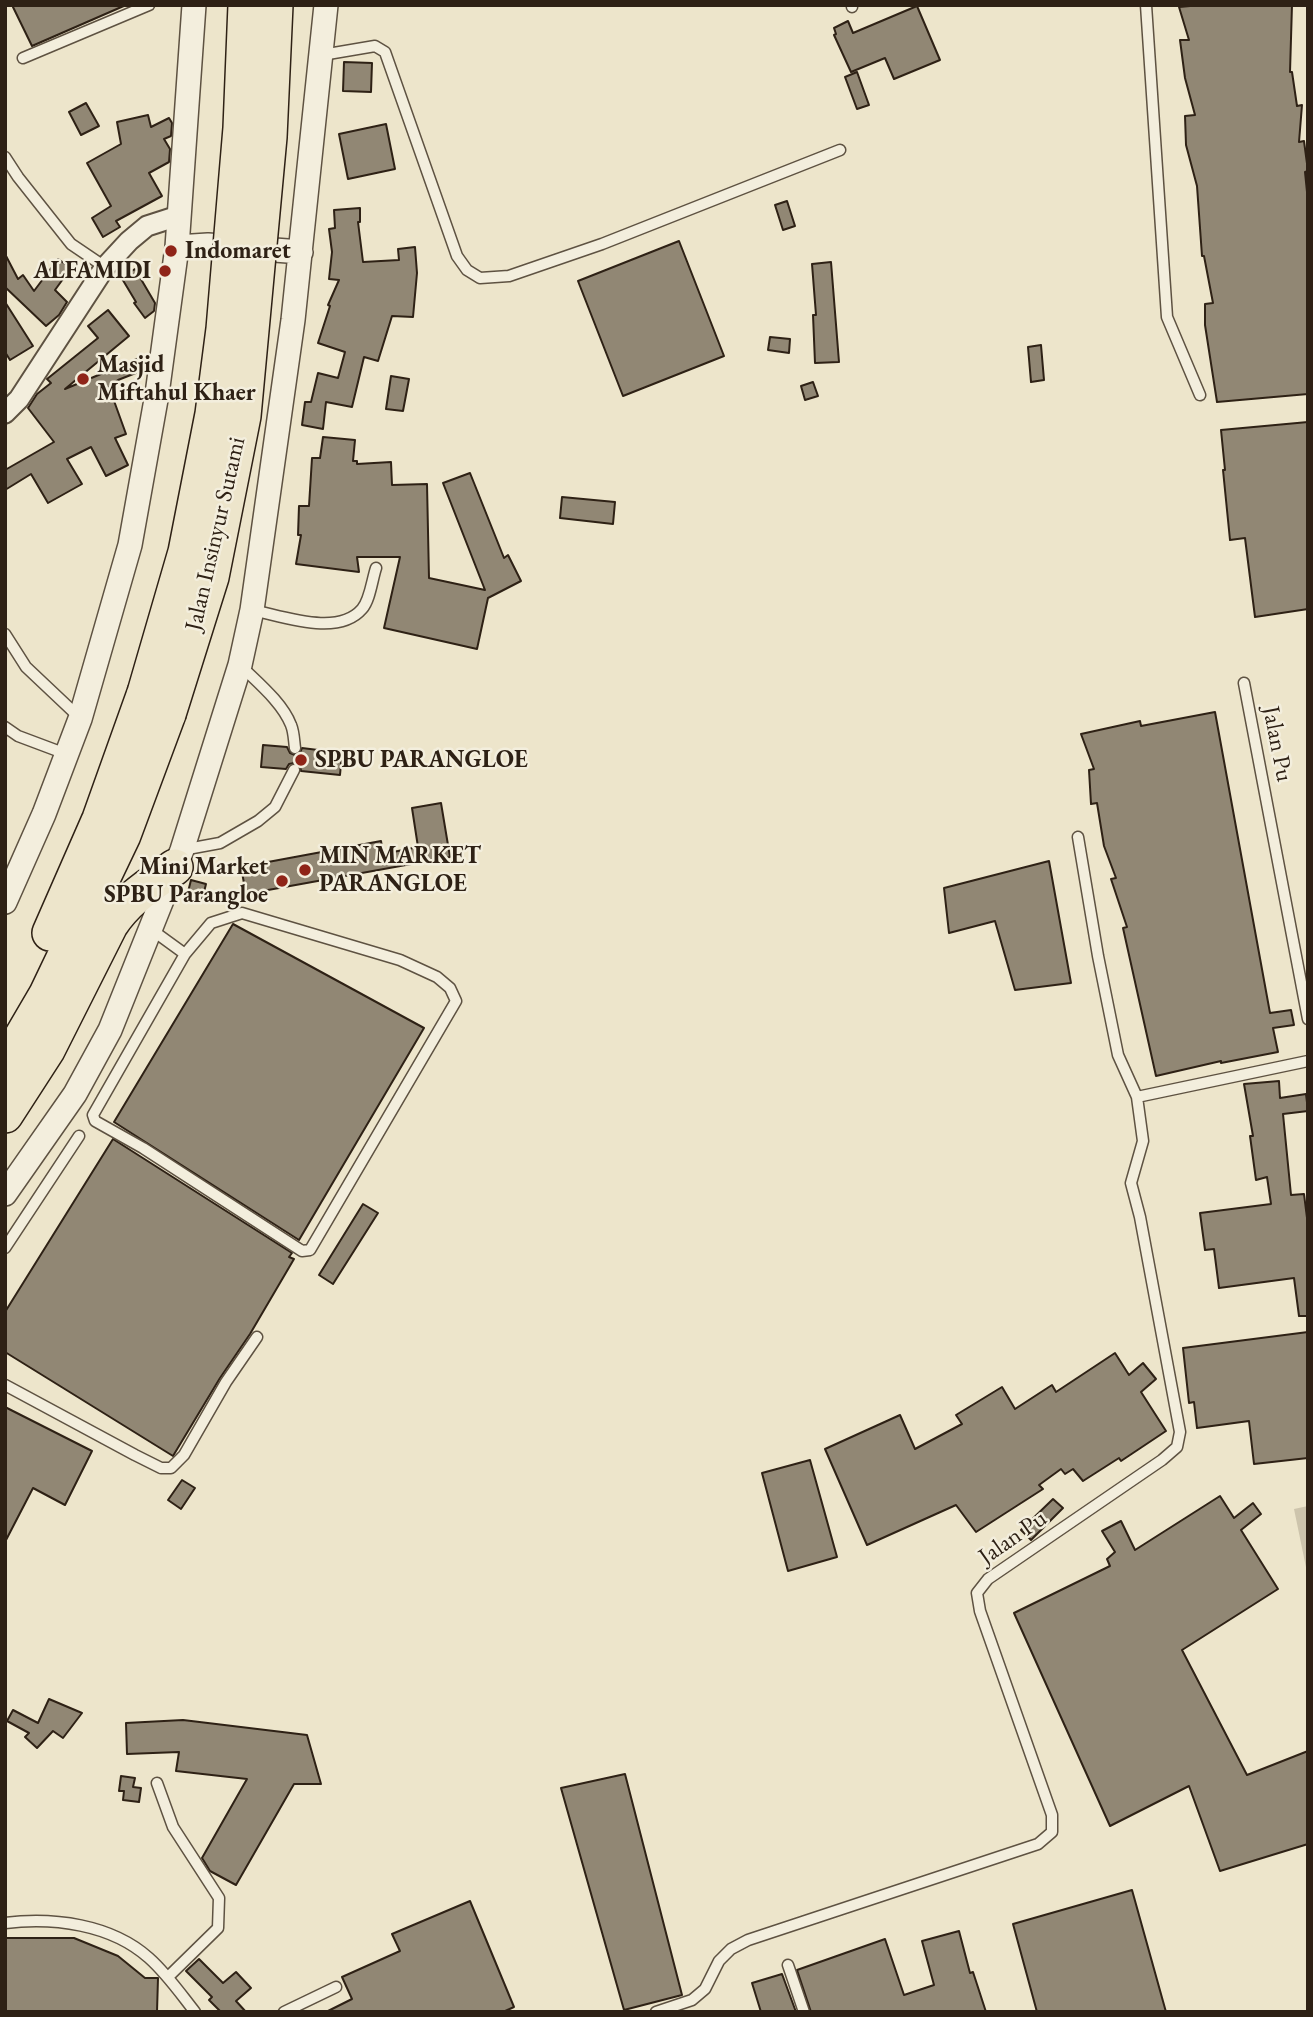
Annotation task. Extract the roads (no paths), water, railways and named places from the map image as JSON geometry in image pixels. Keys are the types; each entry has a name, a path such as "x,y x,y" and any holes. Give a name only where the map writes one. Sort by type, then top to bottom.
{"highway":[{"name":"Jalan Insinyur Sutami","path":"5,1066 47,994 123,835 157,704 213,414 224,329 240,142 246,5"},
{"name":"Jalan Insinyur Sutami","path":"5,1020 27,981 100,819 157,704 211,577 243,416 269,137 275,5"},
{"path":"5,1115 47,1050 119,911 179,858"}],"street":[{"path":"5,902 44,814 80,719 130,545 157,394 177,247 194,5"},
{"path":"5,1194 75,1094 110,1030 179,858 240,665 252,610 301,252 326,5"},
{"path":"5,413 19,399 105,267 147,226 178,216"},
{"path":"177,247 208,245 301,252"}],"lane":[{"path":"23,58 149,5"},
{"path":"1146,5 1167,317 1200,395"},
{"path":"321,55 374,46 385,52 457,256 467,270 480,278 509,276 602,244 840,150"},
{"path":"5,157 71,244 105,267"},
{"path":"252,610 330,625 343,622 364,608 376,568"},
{"path":"5,634 26,667 80,719"},
{"path":"240,665 282,710 291,725 295,748"},
{"name":"Jalan Pu","path":"1244,683 1308,1019"},
{"path":"5,727 19,736 66,755"},
{"path":"179,858 220,843 258,821 275,807 294,770"},
{"path":"1078,837 1118,1055 1137,1097 1308,1061"},
{"path":"242,913 400,960 437,977 450,988 456,1001 310,1250 302,1251 142,1148 95,1121 93,1115 184,954 211,923 242,913"},
{"path":"152,930 184,954"},
{"name":"Jalan Pu","path":"656,2012 691,2000 705,1989 719,1961 731,1949 748,1940 1038,1844 1052,1832 1052,1815 979,1611 977,1593 988,1579 1177,1447 1180,1432 1140,1217 1131,1183 1143,1141 1137,1097"},
{"path":"5,1248 79,1136"},
{"path":"5,1385 161,1468 171,1468 184,1455 226,1382 257,1337"},
{"path":"157,1783 173,1826 219,1898 218,1928 168,1977"},
{"path":"5,1923 60,1921 99,1931 129,1944 148,1956 195,2012"},
{"path":"788,1965 804,2012"},
{"path":"284,2012 336,1987"}],"place":[{"name":"Indomaret","path":"171,251"},
{"name":"ALFAMIDI","path":"165,271"},
{"name":"Masjid Miftahul Khaer","path":"83,379"},
{"name":"SPBU PARANGLOE","path":"301,760"},
{"name":"MIN MARKET PARANGLOE","path":"305,870"},
{"name":"Mini Market SPBU Parangloe","path":"282,881"}]}
